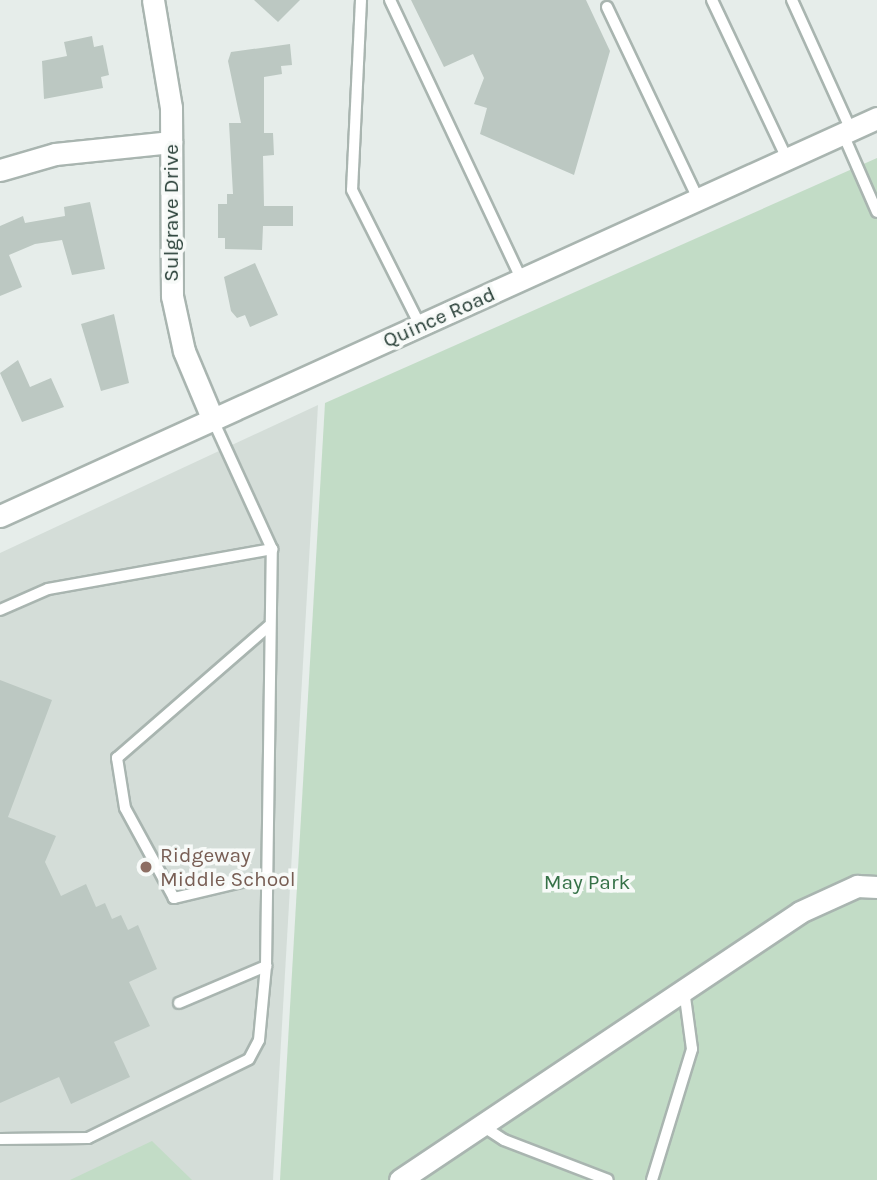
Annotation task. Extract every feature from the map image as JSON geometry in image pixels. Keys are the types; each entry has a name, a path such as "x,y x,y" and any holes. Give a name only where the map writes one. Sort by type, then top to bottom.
{"street":[{"name":"Sulgrave Drive","path":"153,0 168,77 172,296 184,351 213,420"},
{"name":"Quince Road","path":"0,516 877,118"},
{"path":"0,170 55,154 171,142"},
{"path":"400,1180 800,912 858,886 877,887"}],"lane":[{"path":"361,0 352,190 420,325"},
{"path":"390,0 522,279"},
{"path":"712,0 787,159"},
{"path":"792,0 877,212"},
{"path":"607,7 698,199"},
{"path":"0,1139 88,1138 249,1059 259,1040 266,966 272,549 213,420"},
{"path":"0,610 48,589 272,549"},
{"path":"267,876 174,898 125,808 117,758 269,626"},
{"path":"180,1003 266,966"},
{"path":"652,1180 692,1049 684,989"},
{"path":"481,1125 504,1140 608,1180"}],"shaded area":[{"name":"Ridgeway Middle School","path":"318,405 273,1180 0,1180 0,553"}],"green space":[{"name":"May Park","path":"877,158 877,1180 280,1180 325,403"},
{"path":"152,1141 192,1180 70,1180"}],"building":[{"path":"254,0 300,0 278,22"},
{"path":"411,0 586,0 610,51 574,175 480,134 487,108 474,104 484,78 473,54 444,67"},
{"path":"92,36 94,47 103,45 109,75 101,77 103,88 44,99 42,61 67,56 64,42"},
{"path":"290,44 292,65 281,66 282,74 264,77 264,133 273,133 274,155 263,156 264,206 293,206 293,226 263,226 262,250 225,249 225,238 218,238 218,204 227,204 227,194 233,194 229,123 241,123 228,61 231,52"},
{"path":"90,202 105,269 72,275 62,240 35,244 9,255 22,287 0,296 0,226 23,216 25,223 65,216 64,207"},
{"path":"255,263 278,315 250,327 245,315 237,318 231,311 224,277"},
{"path":"114,314 129,383 101,391 81,324"},
{"path":"18,360 30,387 51,378 64,407 22,422 0,373"},
{"path":"0,680 52,700 8,817 56,836 45,862 61,896 86,884 96,907 105,903 112,919 121,915 128,930 138,925 157,969 129,982 150,1026 114,1042 130,1077 71,1104 59,1077 0,1103"}],"place":[{"name":"Ridgeway Middle School","path":"146,867"}]}
